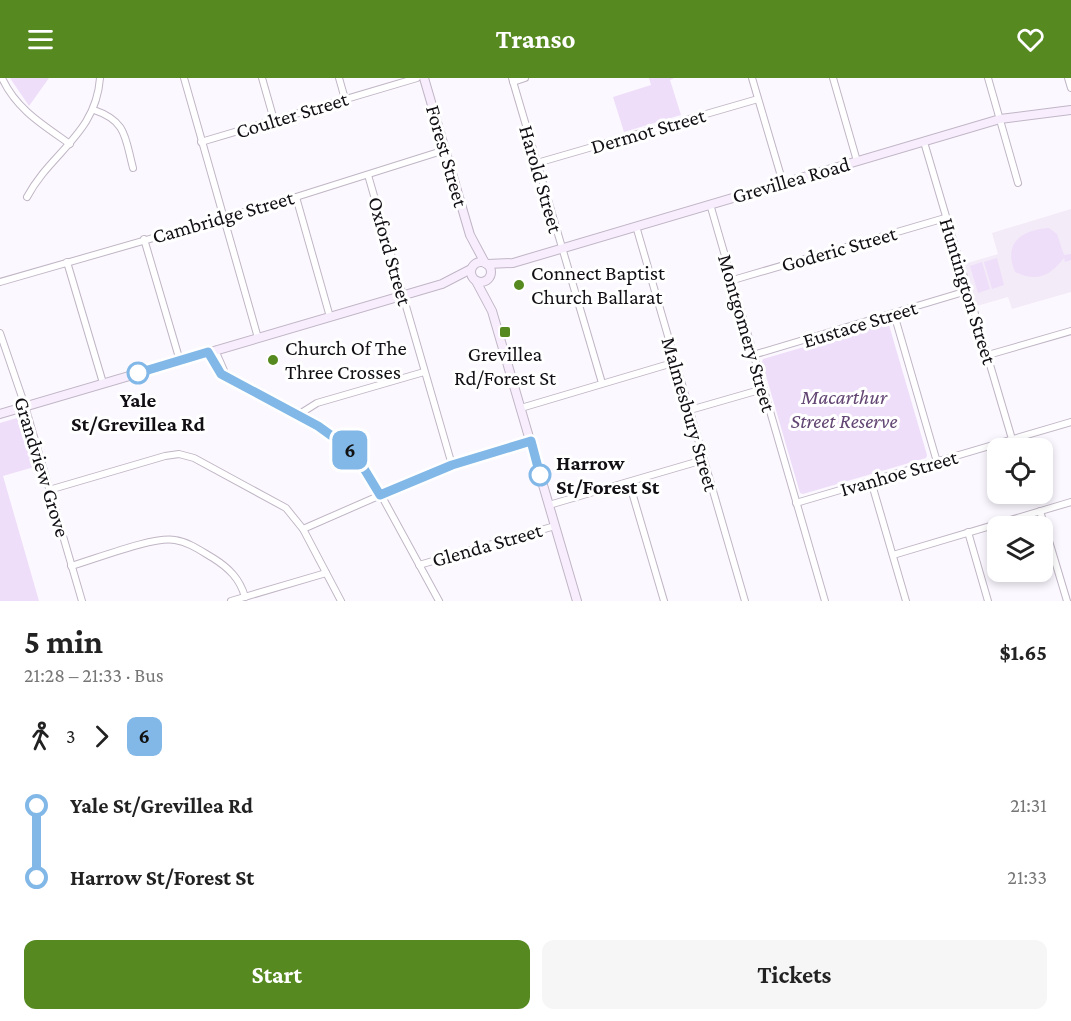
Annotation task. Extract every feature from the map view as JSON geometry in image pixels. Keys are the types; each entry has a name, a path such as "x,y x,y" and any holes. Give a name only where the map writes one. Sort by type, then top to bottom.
{"street":[{"path":"2,78 21,108 70,144"},
{"path":"27,196 36,181 70,144 94,110 100,78"},
{"path":"184,78 258,338"},
{"path":"262,78 274,120"},
{"path":"339,78 345,99"},
{"name":"Coulter Street","path":"201,142 417,78"},
{"name":"Forest Street","path":"423,78 470,235 486,264"},
{"path":"512,80 525,78"},
{"path":"752,78 783,183"},
{"path":"833,78 857,161"},
{"path":"988,78 1018,183"},
{"path":"1068,78 1071,88"},
{"name":"Harold Street","path":"512,80 602,383"},
{"name":"Dermot Street","path":"537,163 758,99"},
{"path":"94,110 113,118 121,125 133,168"},
{"name":"Grevillea Road","path":"0,414 442,284 478,263 513,263 1000,119 1071,110"},
{"name":"Huntington Street","path":"924,142 1012,438"},
{"name":"Cambridge Street","path":"0,282 296,197 445,150"},
{"name":"Oxford Street","path":"368,175 452,465"},
{"path":"296,197 330,316"},
{"name":"Montgomery Street","path":"710,204 825,601"},
{"name":"Goderic Street","path":"733,280 945,218"},
{"name":"Malmesbury Street","path":"636,226 745,601"},
{"name":"Forest Street","path":"470,235 472,268"},
{"path":"144,239 180,361"},
{"path":"67,262 103,383"},
{"name":"Grevillea Road","path":"442,284 484,282 513,263"},
{"path":"486,264 490,277 492,311"},
{"path":"472,268 475,281 492,311 577,601"},
{"name":"Eustace Street","path":"753,356 967,291"},
{"path":"894,314 937,462"},
{"path":"988,355 1071,331"},
{"name":"Grandview Grove","path":"0,333 25,406 82,601"},
{"path":"211,351 228,377 326,431 350,450 380,495 439,601"},
{"path":"521,408 676,363"},
{"path":"298,416 317,403 424,372"},
{"path":"690,410 763,389"},
{"name":"Ivanhoe Street","path":"1015,438 1071,422"},
{"path":"303,529 452,465 531,441"},
{"name":"Ivanhoe Street","path":"796,503 987,447"},
{"path":"49,490 179,454 201,461 278,502 303,529 341,601"},
{"path":"549,505 703,460"},
{"path":"871,481 906,601"},
{"path":"629,482 664,601"},
{"path":"893,555 1071,502"},
{"path":"1040,511 1067,601"},
{"name":"Glenda Street","path":"419,565 555,526"},
{"path":"968,532 988,601"},
{"path":"71,566 156,541 174,539 194,547 229,569 242,587 245,597"},
{"path":"231,601 326,573"}],"shaded area":[{"path":"1071,209 1071,292 1012,309 1008,297 977,306 964,264 998,254 992,233"}],"green space":[{"path":"10,78 49,78 29,106"},
{"path":"649,78 674,78 670,80 681,115 624,132 613,97 651,85"},
{"path":"1049,228 1057,234 1064,255 1071,254 1071,260 1065,262 1064,258 1053,270 1042,276 1030,277 1015,272 1011,253 1017,240 1030,232"},
{"path":"997,258 1004,285 992,289 984,262"},
{"path":"982,262 990,289 978,293 970,266"},
{"name":"Macarthur Street Reserve","path":"886,323 889,325 926,458 800,493 763,359"},
{"path":"17,418 20,420 34,467 3,476 39,601 0,601 0,423"}],"bus line":[{"name":"6","path":"138,373 208,352 221,374 318,426 343,444 360,462 380,495 438,470 531,441 540,475"}],"place":[{"name":"Connect Baptist Church Ballarat","path":"519,285"},
{"name":"Grevillea Rd/Forest St","path":"505,332"},
{"name":"Church Of The Three Crosses","path":"273,360"},
{"name":"Yale St/Grevillea Rd","path":"138,373"},
{"name":"Harrow St/Forest St","path":"540,475"}]}
